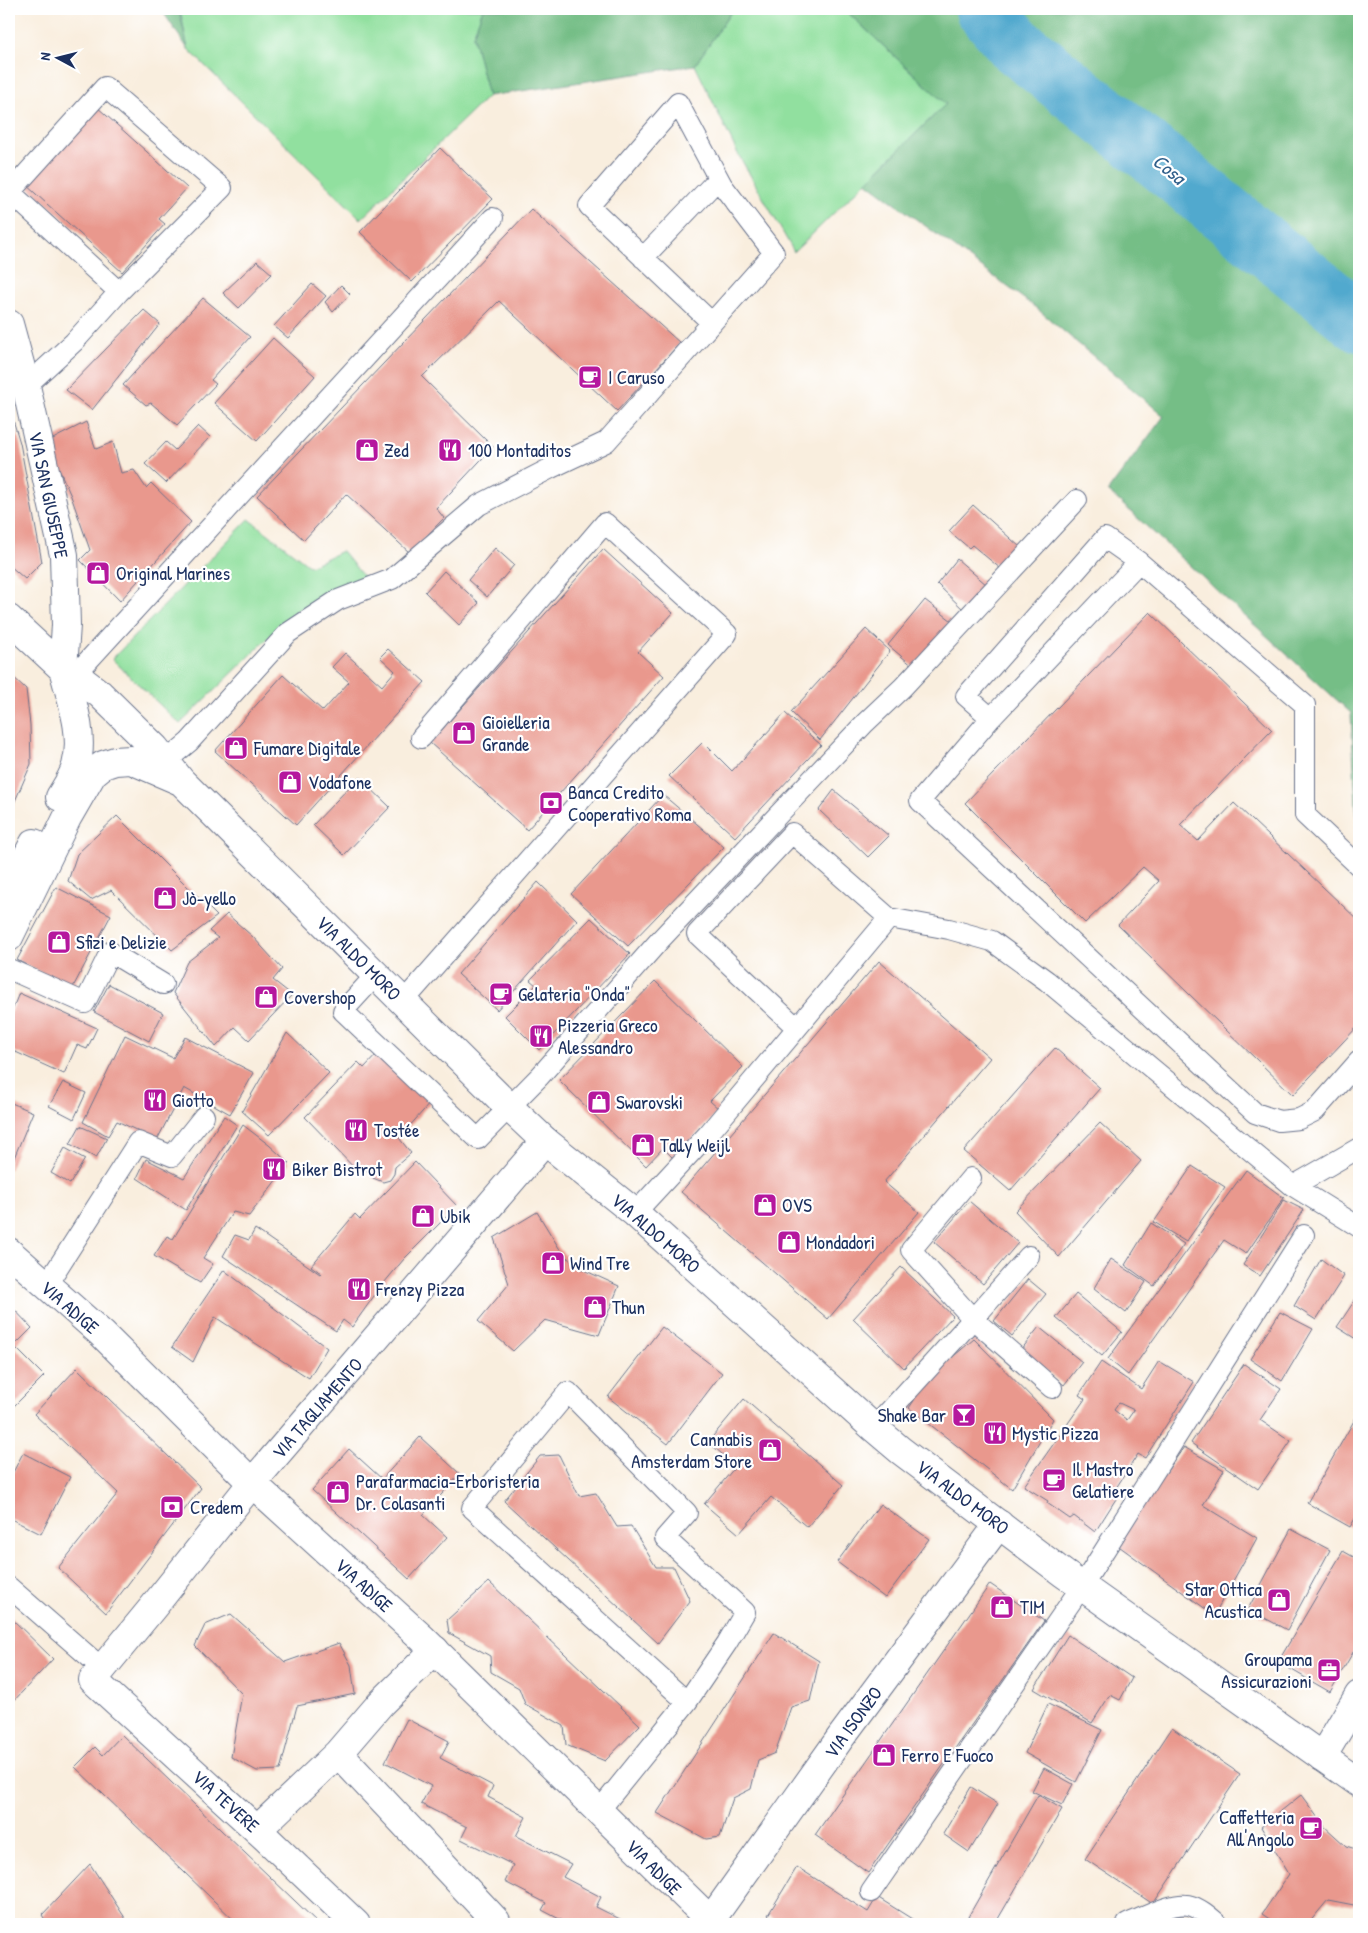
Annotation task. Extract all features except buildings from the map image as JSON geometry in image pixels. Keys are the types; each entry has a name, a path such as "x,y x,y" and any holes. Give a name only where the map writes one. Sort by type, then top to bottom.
{"main road":[{"name":"VIA SAN GIUSEPPE","path":"9,324 26,386 64,555 69,672"},
{"name":"VIA ALDO MORO","path":"9,619 69,672 100,694 376,975 545,1141 636,1213 874,1428 900,1450 1082,1586 1359,1783"},
{"path":"9,890 76,765 78,748 76,720 69,672"},
{"path":"9,937 67,818 93,773 103,765 115,761 131,760 174,771"},
{"name":"VIA TAGLIAMENTO","path":"98,1675 252,1484 545,1141"},
{"name":"VIA ADIGE","path":"9,1252 102,1334 252,1484 435,1650 710,1923"},
{"name":"VIA ISONZO","path":"710,1923 841,1737 999,1524"},
{"path":"257,1830 338,1753 381,1703 435,1650"},
{"name":"VIA TEVERE","path":"98,1675 356,1924"},
{"path":"1322,1757 1359,1696"},
{"path":"338,1753 497,1924"}],"lane":[{"path":"26,386 74,342 119,292 222,188 105,86 10,192 119,292"},
{"path":"174,771 190,742 288,633 338,600 392,579 479,505 606,442 712,324 774,254 718,179 678,103 589,206 712,324"},
{"path":"643,258 718,179"},
{"path":"69,672 493,218"},
{"path":"376,975 343,1011 478,1139 540,1076 659,942 865,723 903,688 1077,500"},
{"path":"403,1002 727,634 605,523 421,738"},
{"path":"991,718 966,696 1105,538 1139,562 1305,705 1305,814 1359,866"},
{"path":"1139,562 991,718 920,801 1255,1113 1279,1121 1299,1119 1315,1111 1359,1061"},
{"path":"797,1028 697,934 792,834 890,918 949,929 992,941 1047,981 1293,1186 1359,1227"},
{"path":"636,1213 709,1133 890,918"},
{"path":"9,969 85,1003 110,952 163,984"},
{"path":"46,1286 138,1142 172,1156 204,1116"},
{"path":"1293,1186 1359,1148"},
{"path":"971,1178 911,1250 973,1319 1052,1388"},
{"path":"871,1892 1082,1586 1304,1235"},
{"path":"874,1428 1029,1256"},
{"path":"598,1812 687,1702 746,1612 665,1538 687,1512 568,1392 472,1508 687,1702"},
{"path":"9,1587 98,1675"},
{"path":"1127,1924 1168,1908 1188,1905 1203,1912 1218,1924"}],"green space":[{"path":"161,9 179,9 188,49"},
{"path":"180,9 483,9 473,36 488,96 361,219 188,49"},
{"path":"483,9 733,9 695,65 488,96 473,36"},
{"path":"733,9 844,9 946,104 794,252 737,152 695,65"},
{"path":"844,9 1359,9 1359,824 1357,822 1351,713 1108,491 1164,416 1035,307 866,182 946,104"},
{"path":"249,519 310,566 342,551 368,582 296,611 180,724 112,659"}],"waterway":[{"name":"Cosa","path":"985,9 1016,45 1359,322"}],"place":[{"name":"I Caruso","path":"590,377"},
{"name":"Zed","path":"367,450"},
{"name":"100 Montaditos","path":"450,450"},
{"name":"Original Marines","path":"98,573"},
{"name":"Gioielleria Grande","path":"464,733"},
{"name":"Fumare Digitale","path":"236,748"},
{"name":"Vodafone","path":"290,782"},
{"name":"Banca Credito Cooperativo Roma","path":"551,803"},
{"name":"Jò-yello","path":"165,898"},
{"name":"Sfizi e Delizie","path":"59,942"},
{"name":"Gelateria \"Onda\"","path":"501,994"},
{"name":"Covershop","path":"266,997"},
{"name":"Pizzeria Greco Alessandro","path":"541,1036"},
{"name":"Giotto","path":"155,1100"},
{"name":"Swarovski","path":"599,1102"},
{"name":"Tostée","path":"356,1130"},
{"name":"Tally Weijl","path":"643,1145"},
{"name":"Biker Bistrot","path":"274,1169"},
{"name":"OVS","path":"765,1205"},
{"name":"Ubik","path":"423,1216"},
{"name":"Mondadori","path":"789,1242"},
{"name":"Wind Tre","path":"553,1263"},
{"name":"Frenzy Pizza","path":"359,1289"},
{"name":"Thun","path":"595,1307"},
{"name":"Shake Bar","path":"964,1415"},
{"name":"Mystic Pizza","path":"995,1433"},
{"name":"Cannabis Amsterdam Store","path":"770,1450"},
{"name":"Il Mastro Gelatiere","path":"1054,1480"},
{"name":"Parafarmacia-Erboristeria Dr. Colasanti","path":"338,1492"},
{"name":"Credem","path":"172,1507"},
{"name":"Star Ottica Acustica","path":"1279,1600"},
{"name":"TIM","path":"1002,1607"},
{"name":"Groupama Assicurazioni","path":"1329,1670"},
{"name":"Ferro E Fuoco","path":"884,1755"},
{"name":"Caffetteria All'Angolo","path":"1311,1828"}]}
